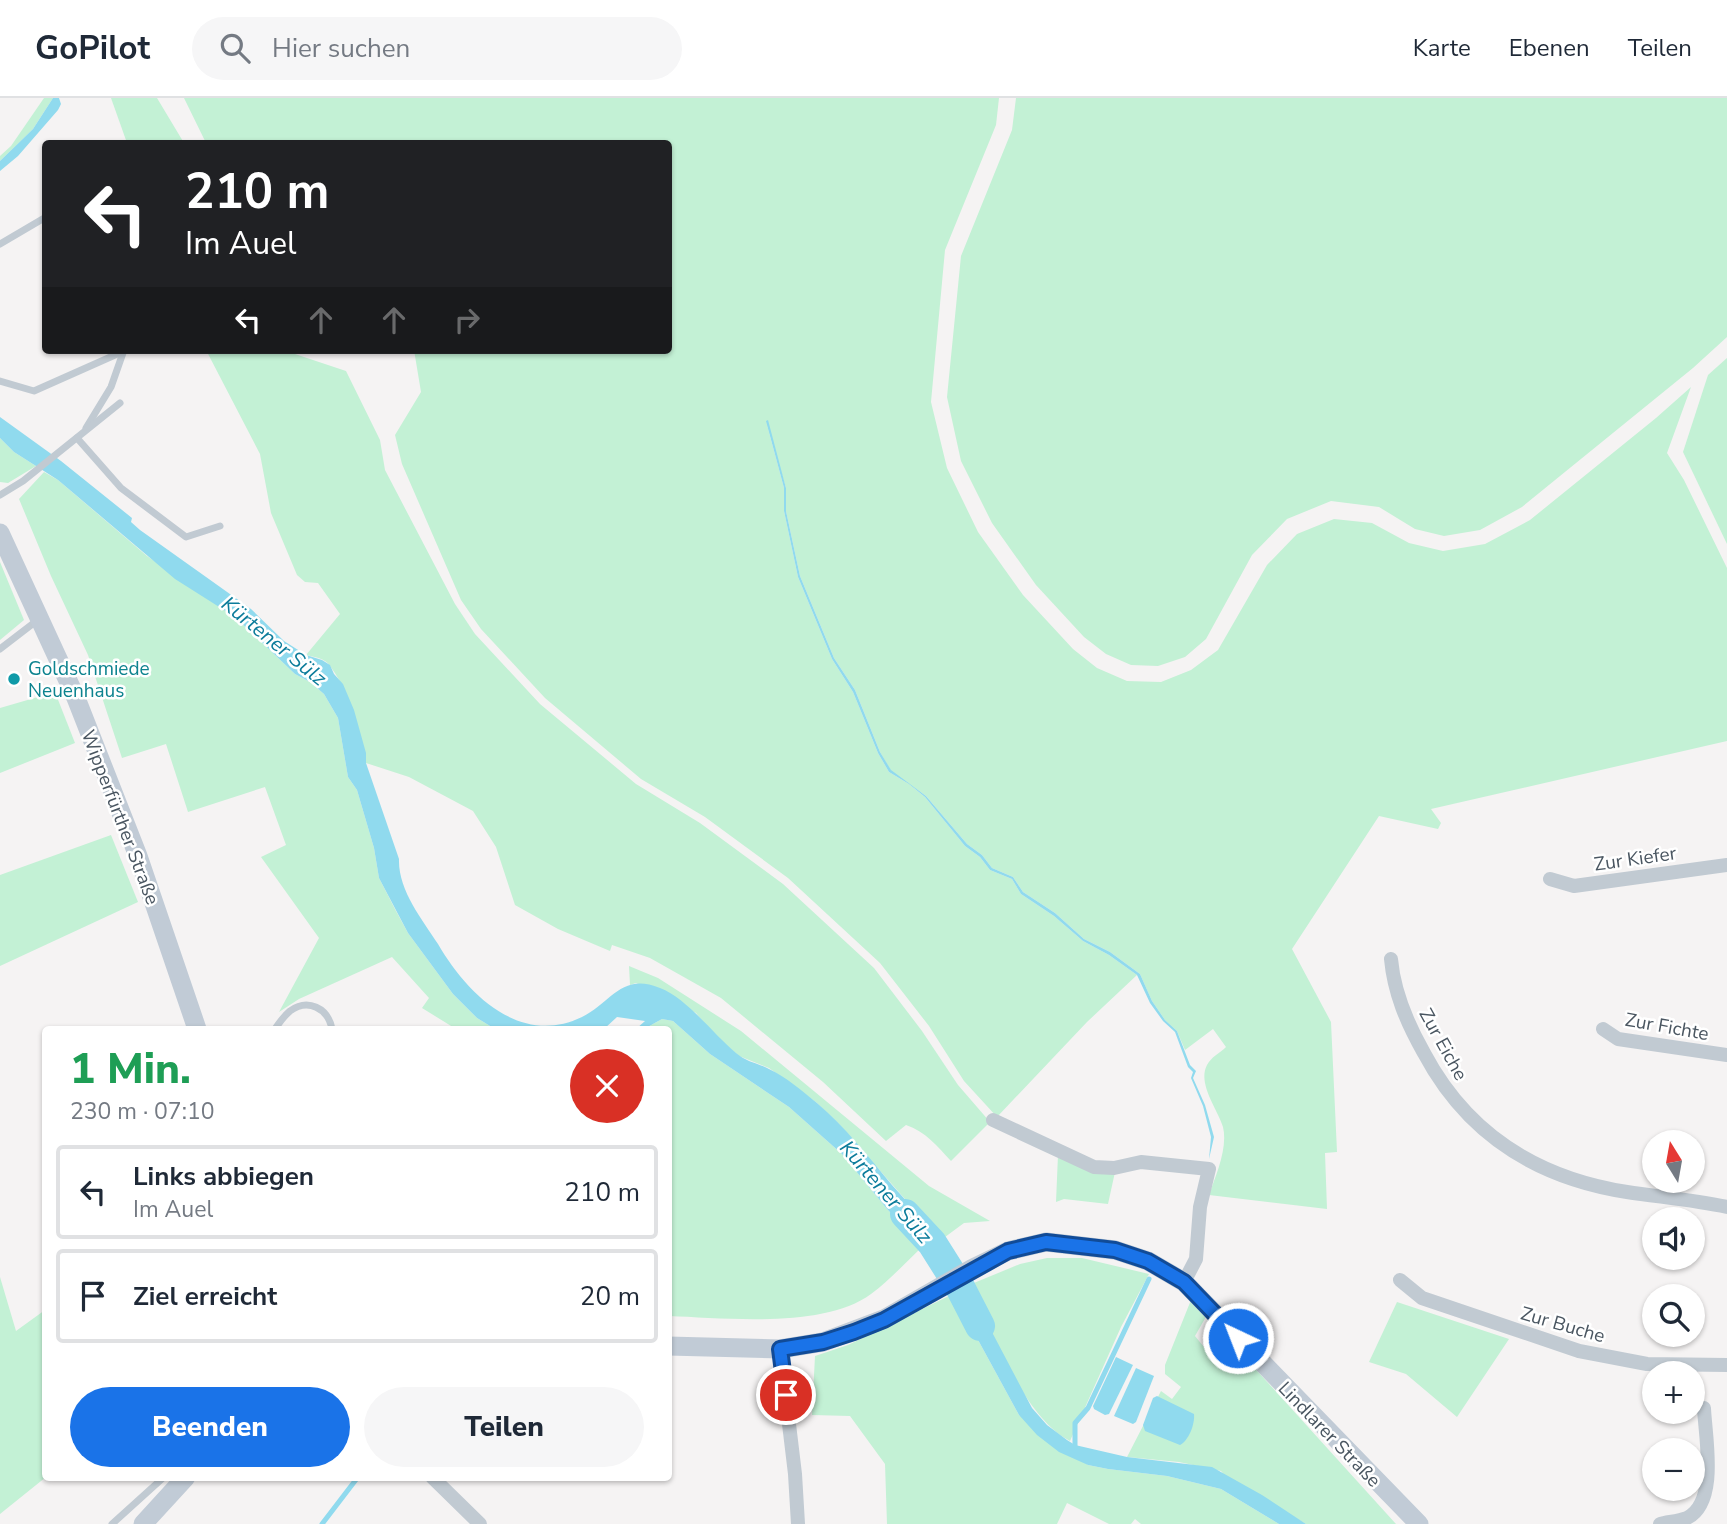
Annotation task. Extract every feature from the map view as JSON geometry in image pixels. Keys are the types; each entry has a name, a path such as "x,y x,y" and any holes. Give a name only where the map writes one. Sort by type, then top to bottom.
{"main road":[{"name":"Wipperfürther Straße","path":"0,533 76,698 138,856 196,1026"},
{"name":"Lindlarer Straße","path":"672,1346 780,1349 823,1342 884,1320 973,1268 1008,1251 1046,1242 1115,1250 1148,1261 1184,1282 1419,1524"},
{"path":"143,1524 182,1481"}],"street":[{"name":"Zur Kiefer","path":"1550,879 1574,886 1727,864"},
{"name":"Zur Eiche","path":"1391,959 1393,982 1409,1026 1440,1084 1474,1122 1513,1152 1565,1177 1624,1191 1727,1207"},
{"name":"Zur Fichte","path":"1603,1029 1618,1039 1727,1055"},
{"path":"993,1119 1094,1167 1114,1168 1141,1162 1209,1169 1200,1207 1196,1259 1184,1282"},
{"name":"Zur Buche","path":"1400,1280 1422,1298 1579,1351 1647,1364 1727,1365"},
{"path":"780,1349 795,1474 798,1524"},
{"path":"1660,1524 1688,1517 1703,1500 1708,1480 1705,1424"},
{"path":"436,1481 480,1524"}],"lane":[{"path":"0,244 42,219"},
{"path":"0,381 34,391 115,354"},
{"path":"79,436 111,387 123,354"},
{"path":"0,495 23,481 120,403"},
{"path":"79,436 121,488 186,537 220,526"},
{"path":"0,649 39,619"},
{"path":"278,1026 291,1010 313,1005 323,1011 331,1026"},
{"path":"112,1524 160,1481"}],"green space":[{"path":"44,98 53,98 33,129 0,161 0,156 11,146"},
{"path":"111,98 157,98 182,140 126,140"},
{"path":"184,98 999,98 996,125 945,250 931,402 947,468 978,532 1023,595 1073,649 1097,668 1127,681 1161,682 1191,670 1218,650 1267,565 1297,534 1334,519 1372,523 1409,543 1443,551 1485,544 1530,520 1691,387 1667,453 1684,480 1727,568 1727,741 1431,809 1441,823 1438,829 1379,816 1292,949 1331,1022 1337,1152 1325,1153 1327,1209 1209,1195 1220,1161 1224,1135 1206,1088 1205,1072 1211,1060 1226,1047 1213,1029 1185,1050 1177,1031 1165,1020 1152,1001 1140,974 1110,952 1084,939 1055,913 1023,892 1013,877 992,868 982,855 967,844 926,796 891,771 880,752 855,690 834,658 800,576 786,511 786,488 766,421 784,488 784,511 798,577 832,659 853,692 878,753 889,772 925,797 965,846 980,857 990,870 1012,879 1021,894 1054,916 1083,941 1137,975 1087,1022 997,1117 964,1081 929,1026 880,963 788,878 705,817 641,779 545,698 481,629 461,600 402,464 395,435 421,392 415,354 672,354 672,140 205,140"},
{"path":"1016,98 1727,98 1727,337 1693,368 1522,507 1480,530 1444,536 1415,529 1379,507 1331,501 1287,519 1252,555 1206,639 1185,657 1158,666 1131,665 1106,654 1084,637 1036,585 992,523 961,461 947,397 961,256 1012,130"},
{"path":"208,354 295,354 346,371 380,440 385,470 455,604 475,634 540,704 636,784 700,823 783,884 874,968 922,1031 958,1085 990,1122 951,1161 925,1135 906,1125 886,1141 823,1082 721,998 650,958 612,945 610,951 558,929 515,905 496,847 473,811 409,777 366,763 347,694 325,661 306,655 340,614 318,583 305,582 297,575 271,513 260,454"},
{"path":"1727,358 1727,544 1683,452 1708,375"},
{"path":"0,438 14,452 36,466 8,483 0,482"},
{"path":"44,472 58,480 147,556 235,617 295,674 324,694 338,718 348,777 357,790 374,848 379,878 408,933 453,994 477,1018 490,1026 451,1026 422,1008 429,998 392,957 299,999 279,1012 319,938 261,857 286,845 265,787 188,812 166,744 122,758 88,655 19,499"},
{"path":"0,562 24,620 0,640"},
{"path":"55,692 75,743 0,773 0,708"},
{"path":"111,835 138,902 0,966 0,875"},
{"path":"629,966 658,978 741,1031 929,1186 990,1221 964,1223 941,1240 839,1124 817,1103 769,1068 739,1056 714,1035 696,1013 636,983 630,985"},
{"path":"662,1019 673,1021 710,1054 789,1107 842,1154 887,1209 923,1246 871,1294 851,1305 827,1312 773,1319 672,1316 672,1026 649,1026"},
{"path":"1058,1155 1115,1172 1108,1204 1064,1199 1056,1202"},
{"path":"1047,1258 1082,1258 1149,1274 1121,1327 1070,1441 1054,1431 1026,1397 1002,1355 969,1285 1020,1264"},
{"path":"0,1277 16,1331 42,1312 42,1480 0,1514"},
{"path":"953,1294 1019,1415 1088,1465 1167,1476 1221,1489 1279,1524 1141,1524 1135,1519 1131,1524 1109,1524 1067,1503 1057,1524 887,1524 885,1464 850,1416 812,1415 815,1356 848,1345"},
{"path":"1191,1300 1207,1315 1195,1336 1208,1352 1231,1342 1396,1524 1306,1524 1225,1476 1221,1471 1179,1462 1127,1457 1161,1391 1172,1399 1181,1387 1165,1374 1165,1365"},
{"path":"1397,1302 1509,1339 1457,1417 1406,1374 1369,1362"}],"water":[{"path":"53,98 59,98 61,104 58,110 18,156 0,171 0,161 33,129"},
{"path":"0,417 61,461 132,518 131,522 140,530 251,609 284,641 306,655 330,665 343,684 354,710 366,753 366,763 399,859 402,882 418,914 450,963 480,997 517,1020 537,1025 559,1025 582,1017 626,986 647,984 670,993 690,1008 740,1056 782,1076 827,1112 941,1240 923,1246 887,1209 842,1154 789,1107 710,1054 673,1021 662,1019 649,1026 639,1026 645,1021 617,1017 607,1026 490,1026 477,1018 453,994 408,933 379,878 374,848 357,790 348,777 338,718 324,694 295,674 235,617 175,579 58,480 14,452 0,438"},
{"path":"768,420 786,488 786,511 800,576 834,658 855,690 880,752 891,770 926,796 967,844 982,855 992,868 1013,877 1023,892 1055,913 1084,939 1110,952 1140,974 1152,1001 1165,1020 1177,1031 1190,1065 1196,1071 1193,1078 1205,1105 1214,1137 1209,1159 1211,1137 1203,1106 1191,1078 1193,1072 1188,1067 1175,1032 1150,1003 1137,975 1083,941 1054,916 1021,894 1012,879 990,870 980,857 965,846 925,797 889,772 878,753 853,692 832,659 798,577 784,511 784,488 766,421"},
{"path":"969,1285 1032,1408 1047,1425 1067,1440 1075,1445 1127,1457 1212,1467 1306,1524 1279,1524 1221,1489 1167,1476 1088,1465 1059,1452 1037,1435 1019,1415 953,1294"},
{"path":"1116,1357 1133,1365 1109,1414 1105,1415 1093,1406"},
{"path":"1136,1368 1154,1376 1133,1424 1114,1416"},
{"path":"1157,1396 1194,1414 1191,1431 1180,1445 1145,1431 1143,1425 1153,1398"}],"waterway":[{"name":"Kürtener Sülz","path":"905,1214 932,1243 980,1326"},
{"path":"1075,1450 1075,1423 1088,1408 1149,1279"},
{"path":"322,1524 355,1481"}],"place":[{"name":"Goldschmiede Neuenhaus","path":"14,679"}],"route":[{"path":"786,1395 780,1349 823,1342 884,1320 973,1268 1008,1251 1046,1242 1115,1250 1148,1261 1184,1282 1197,1293 1238,1338"}]}
